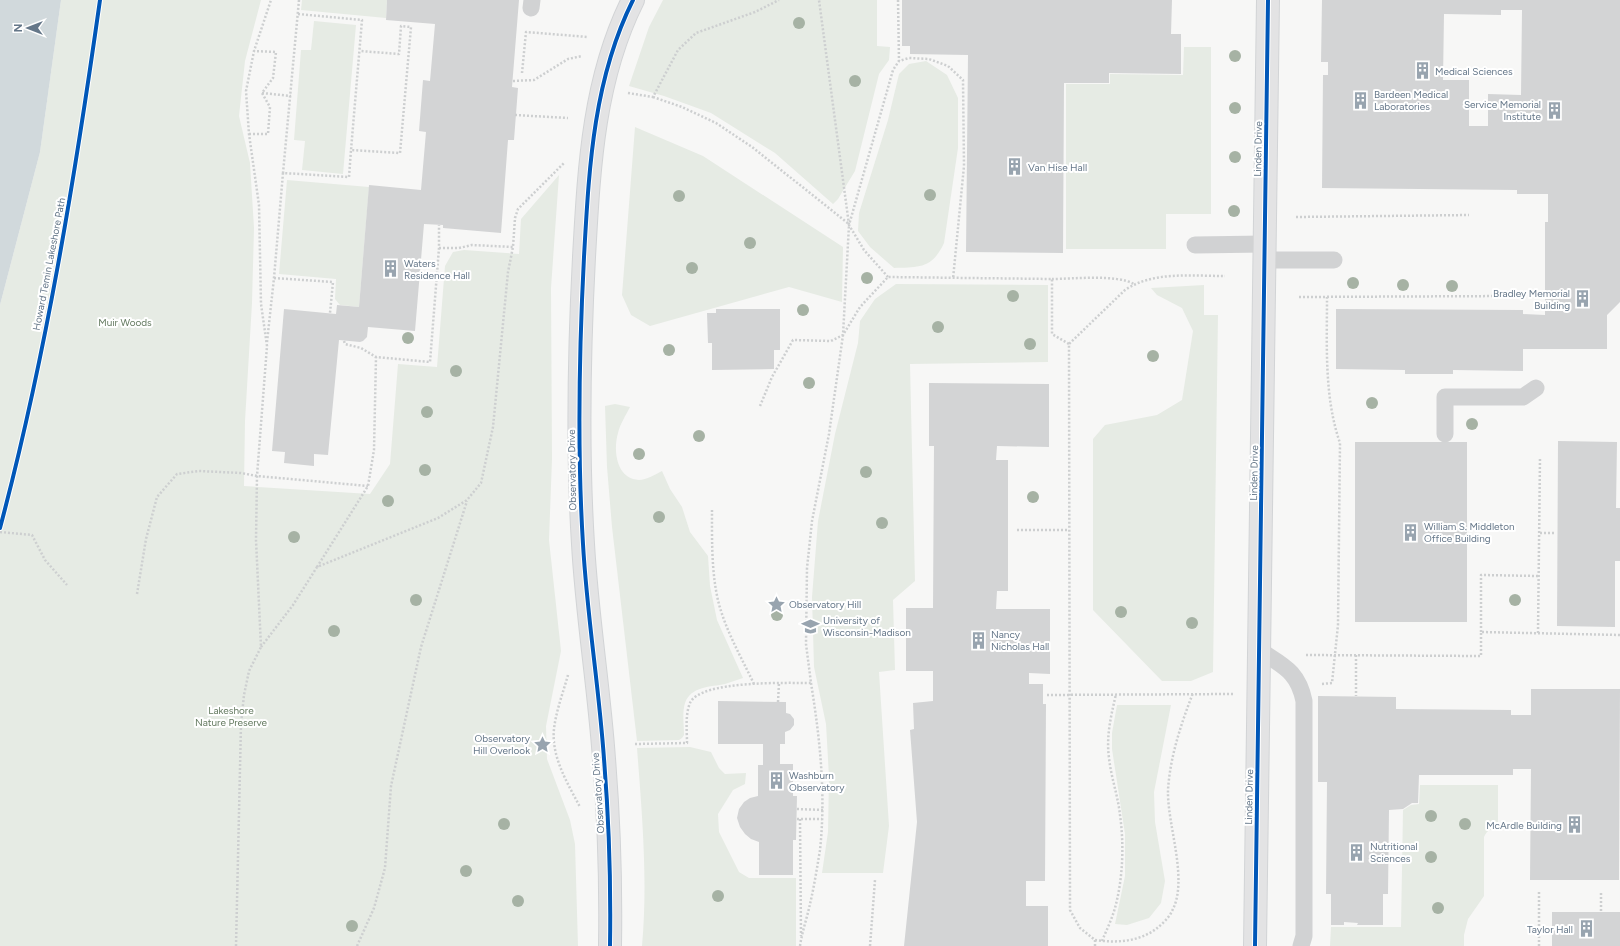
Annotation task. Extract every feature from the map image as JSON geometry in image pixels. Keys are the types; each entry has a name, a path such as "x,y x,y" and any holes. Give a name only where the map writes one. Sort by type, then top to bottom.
{"street":[{"name":"Observatory Drive","path":"610,946 609,828 604,758 583,546 580,488 579,394 586,222 594,127 600,94 608,64 623,20 633,0"},
{"name":"Linden Drive","path":"1255,946 1268,0"}],"lane":[{"path":"1195,245 1334,260"},
{"path":"1445,434 1445,397 1523,397 1536,388"},
{"path":"1259,650 1294,675 1301,687 1304,701 1304,936 1301,946"}],"path":[{"path":"267,346 261,304 259,205 249,134 246,92 254,51 271,0"},
{"path":"261,647 256,540 257,476 267,346 299,0"},
{"path":"653,97 678,50 696,33 755,12 779,0"},
{"path":"800,946 814,887 820,849 822,819 820,738 806,644 807,568 812,521 829,434 843,335 849,225 819,0"},
{"path":"898,0 899,62"},
{"path":"283,173 349,177 362,20 298,14"},
{"path":"351,150 400,153 411,27 402,26 399,54 360,51"},
{"path":"545,28 545,34"},
{"path":"522,73 526,32 588,37"},
{"path":"254,51 276,52 273,78 262,93"},
{"path":"513,81 534,80 568,59 582,56"},
{"path":"849,225 893,70 899,62 909,58 929,59 948,66 964,80 964,166 953,279"},
{"path":"262,93 291,96"},
{"path":"249,134 268,134 270,107 262,93"},
{"path":"636,95 653,97 716,122 752,147 849,225 864,250 888,277 953,279 1116,279 1129,281 1134,284"},
{"path":"516,115 568,118"},
{"path":"317,567 438,518 467,500 481,483 493,427 508,272 513,247 515,218 518,210 566,161"},
{"path":"1296,217 1469,215"},
{"path":"344,341 345,344 362,348 376,358 430,362 439,248 439,225"},
{"path":"439,248 459,248 472,245 513,247"},
{"path":"1193,693 1180,726 1168,791 1178,879 1177,897 1172,911 1163,923 1150,932 1132,940 1111,943 1095,940 1080,928 1070,910 1068,530 1069,344 1125,290 1134,284 1149,279 1179,276 1225,276"},
{"path":"760,406 772,377 793,340 831,341 843,335 860,307 888,277"},
{"path":"274,278 333,282 330,314"},
{"path":"1052,279 1052,334 1069,344"},
{"path":"1299,297 1511,296"},
{"path":"1318,686 1323,683 1332,683 1338,624 1340,443 1333,424 1328,372 1327,297"},
{"path":"236,946 241,724 244,695 249,671 261,647 293,605 368,486 374,450 376,358"},
{"path":"1538,633 1540,457"},
{"path":"137,594 146,539 157,497 177,474 199,471 241,473 257,476 368,486"},
{"path":"358,946 374,908 385,868 391,786 421,647 467,500"},
{"path":"712,510 716,590 722,614 754,684"},
{"path":"1016,530 1068,530"},
{"path":"0,532 32,535 45,560 66,585"},
{"path":"1540,533 1555,534"},
{"path":"1299,655 1481,656 1481,575 1539,576"},
{"path":"1481,632 1620,635"},
{"path":"1356,655 1356,696"},
{"path":"568,675 556,718 554,731 555,748 559,764 582,810"},
{"path":"778,702 779,683"},
{"path":"635,744 687,743 688,710 690,702 697,695 735,684 811,683"},
{"path":"1047,695 1193,693 1258,694"},
{"path":"1102,941 1116,905 1121,865 1120,816 1109,758 1108,742 1109,726 1116,694"},
{"path":"797,809 822,810"},
{"path":"801,942 799,819 822,819"},
{"path":"870,946 875,880"},
{"path":"1539,892 1539,946"},
{"path":"1601,893 1601,912"},
{"path":"1095,940 1095,946"}],"green space":[{"name":"Lakeshore Nature Preserve","path":"61,0 261,0 245,61 239,116 250,163 254,228 252,303 245,421 244,486 370,494 390,464 398,364 437,367 445,266 453,252 464,250 519,254 521,219 559,175 551,288 552,459 549,540 561,651 546,726 547,759 570,820 575,844 578,946 0,946 0,305 40,152"},
{"path":"302,0 387,0 386,18 301,10"},
{"path":"663,0 877,0 877,46 890,47 889,60 879,74 855,171 838,199 833,204 775,153 711,113 664,96 629,86 649,27"},
{"path":"314,21 356,25 343,174 302,170 305,141 294,140 301,50 311,50"},
{"path":"1184,47 1211,47 1211,214 1166,214 1166,249 1066,249 1066,84 1110,84 1110,74 1183,75"},
{"path":"926,61 947,75 958,98 958,148 944,243 935,258 924,265 918,267 894,268 870,247 858,231 859,213 888,120 899,74 909,64"},
{"path":"635,127 703,156 843,247 842,302 789,287 650,326 631,315 622,295"},
{"path":"287,180 369,187 359,307 340,305 335,299 336,279 279,274"},
{"path":"896,284 1048,285 1048,362 910,364 915,581 893,600 895,670 879,672 889,826 883,873 822,873 828,832 829,777 826,724 814,667 812,597 818,521 835,434 858,343 860,321 875,299"},
{"path":"1204,285 1204,315 1218,315 1213,672 1191,681 1162,681 1093,610 1093,439 1105,425 1157,415 1182,400 1193,331 1182,308 1157,295 1151,288"},
{"path":"615,404 630,407 618,433 616,455 621,469 625,475 639,480 648,478 662,471 670,489 682,507 690,532 708,556 710,586 717,620 743,678 725,684 702,688 692,693 685,703 683,715 684,735 679,740 637,741 612,527 607,467 605,406"},
{"path":"1117,705 1171,705 1154,792 1155,822 1165,881 1161,903 1149,918 1127,925 1115,924 1125,876 1125,834 1112,749 1112,733"},
{"path":"690,747 711,752 719,768 725,774 746,773 745,784 733,790 718,814 719,832 739,872 749,878 796,878 796,946 642,946 644,921 644,872 637,748"},
{"path":"1420,785 1498,785 1498,828 1490,830 1484,837 1484,896 1468,919 1464,935 1464,946 1330,946 1331,927 1401,927 1403,810 1411,805 1419,804"}],"shaded area":[{"path":"0,0 61,0 40,152 0,305"}],"building":[{"name":"Waters Residence Hall","path":"387,0 519,0 512,87 518,88 514,140 508,140 501,233 443,228 443,225 424,224 415,331 368,327 367,337 363,341 339,340 328,455 314,454 314,466 284,463 285,452 272,451 284,309 336,314 337,305 359,307 369,185 421,190 426,132 419,131 423,80 430,81 435,24 386,20"},
{"name":"Van Hise Hall","path":"902,0 1172,0 1171,34 1181,34 1181,74 1109,73 1109,83 1064,83 1063,253 966,252 968,55 910,54 910,46 902,46"},
{"path":"1322,0 1620,0 1620,302 1607,315 1607,349 1523,349 1523,371 1453,370 1453,374 1405,374 1405,370 1336,369 1336,309 1523,310 1523,314 1545,315 1545,222 1548,222 1548,194 1517,194 1517,190 1322,188 1323,75 1328,75 1328,62 1321,62","holes":["1501,10 1522,10 1521,95 1488,94 1488,126 1469,126 1469,80 1443,80 1444,14 1501,15"]},
{"path":"716,309 780,309 780,350 774,350 774,369 712,370 712,343 708,343 707,313 716,313"},
{"name":"Nancy Nicholas Hall","path":"929,383 1049,384 1049,447 997,446 996,460 1008,460 1008,591 997,591 996,609 1050,609 1050,674 1029,673 1029,684 1043,684 1043,704 1046,704 1045,881 1026,881 1026,906 1048,906 1048,946 904,946 917,822 910,730 914,729 913,703 933,701 933,671 906,671 906,608 933,608 934,446 929,446"},
{"path":"1558,441 1617,442 1616,508 1620,508 1620,561 1615,561 1615,627 1557,626"},
{"name":"William S. Middleton Office Building","path":"1355,442 1467,442 1467,622 1355,622"},
{"path":"1531,689 1620,689 1619,880 1530,880 1531,769 1513,769 1513,775 1419,775 1418,803 1412,803 1403,809 1389,810 1388,894 1383,894 1383,925 1357,925 1358,923 1344,922 1344,925 1331,925 1331,894 1326,894 1327,782 1318,782 1318,696 1396,697 1396,709 1511,710 1511,715 1531,715"},
{"name":"Washburn Observatory","path":"718,701 786,702 786,713 790,714 794,719 794,725 790,730 785,732 785,744 780,744 780,764 793,764 793,796 797,796 796,840 793,840 793,875 759,875 759,842 751,839 745,834 740,827 737,818 739,809 744,802 750,798 758,796 758,765 763,765 763,744 718,744"},
{"name":"Taylor Hall","path":"1552,912 1620,912 1620,946 1552,946"}],"cycle path":[{"name":"Howard Temin Lakeshore Path","path":"0,528 32,397 58,266 70,199 100,0"},
{"path":"610,946 609,852 606,782 585,571 581,508 579,436 580,365 582,293 588,191 595,126 609,62 620,30 633,0"},
{"path":"1255,946 1268,0"}],"place":[{"name":"Medical Sciences","path":"1422,71"},
{"name":"Bardeen Medical Laboratories","path":"1361,100"},
{"name":"Service Memorial Institute","path":"1554,110"},
{"name":"Van Hise Hall","path":"1015,167"},
{"name":"Waters Residence Hall","path":"391,269"},
{"name":"Bradley Memorial Building","path":"1583,299"},
{"name":"William S. Middleton Office Building","path":"1411,532"},
{"name":"Observatory Hill","path":"776,604"},
{"name":"University of Wisconsin-Madison","path":"810,626"},
{"name":"Nancy Nicholas Hall","path":"978,640"},
{"name":"Observatory Hill Overlook","path":"543,744"},
{"name":"Washburn Observatory","path":"776,781"},
{"name":"McArdle Building","path":"1575,825"},
{"name":"Nutritional Sciences","path":"1357,852"},
{"name":"Taylor Hall","path":"1586,929"}],"park label":[{"name":"Muir Woods","path":"125,322"}]}
